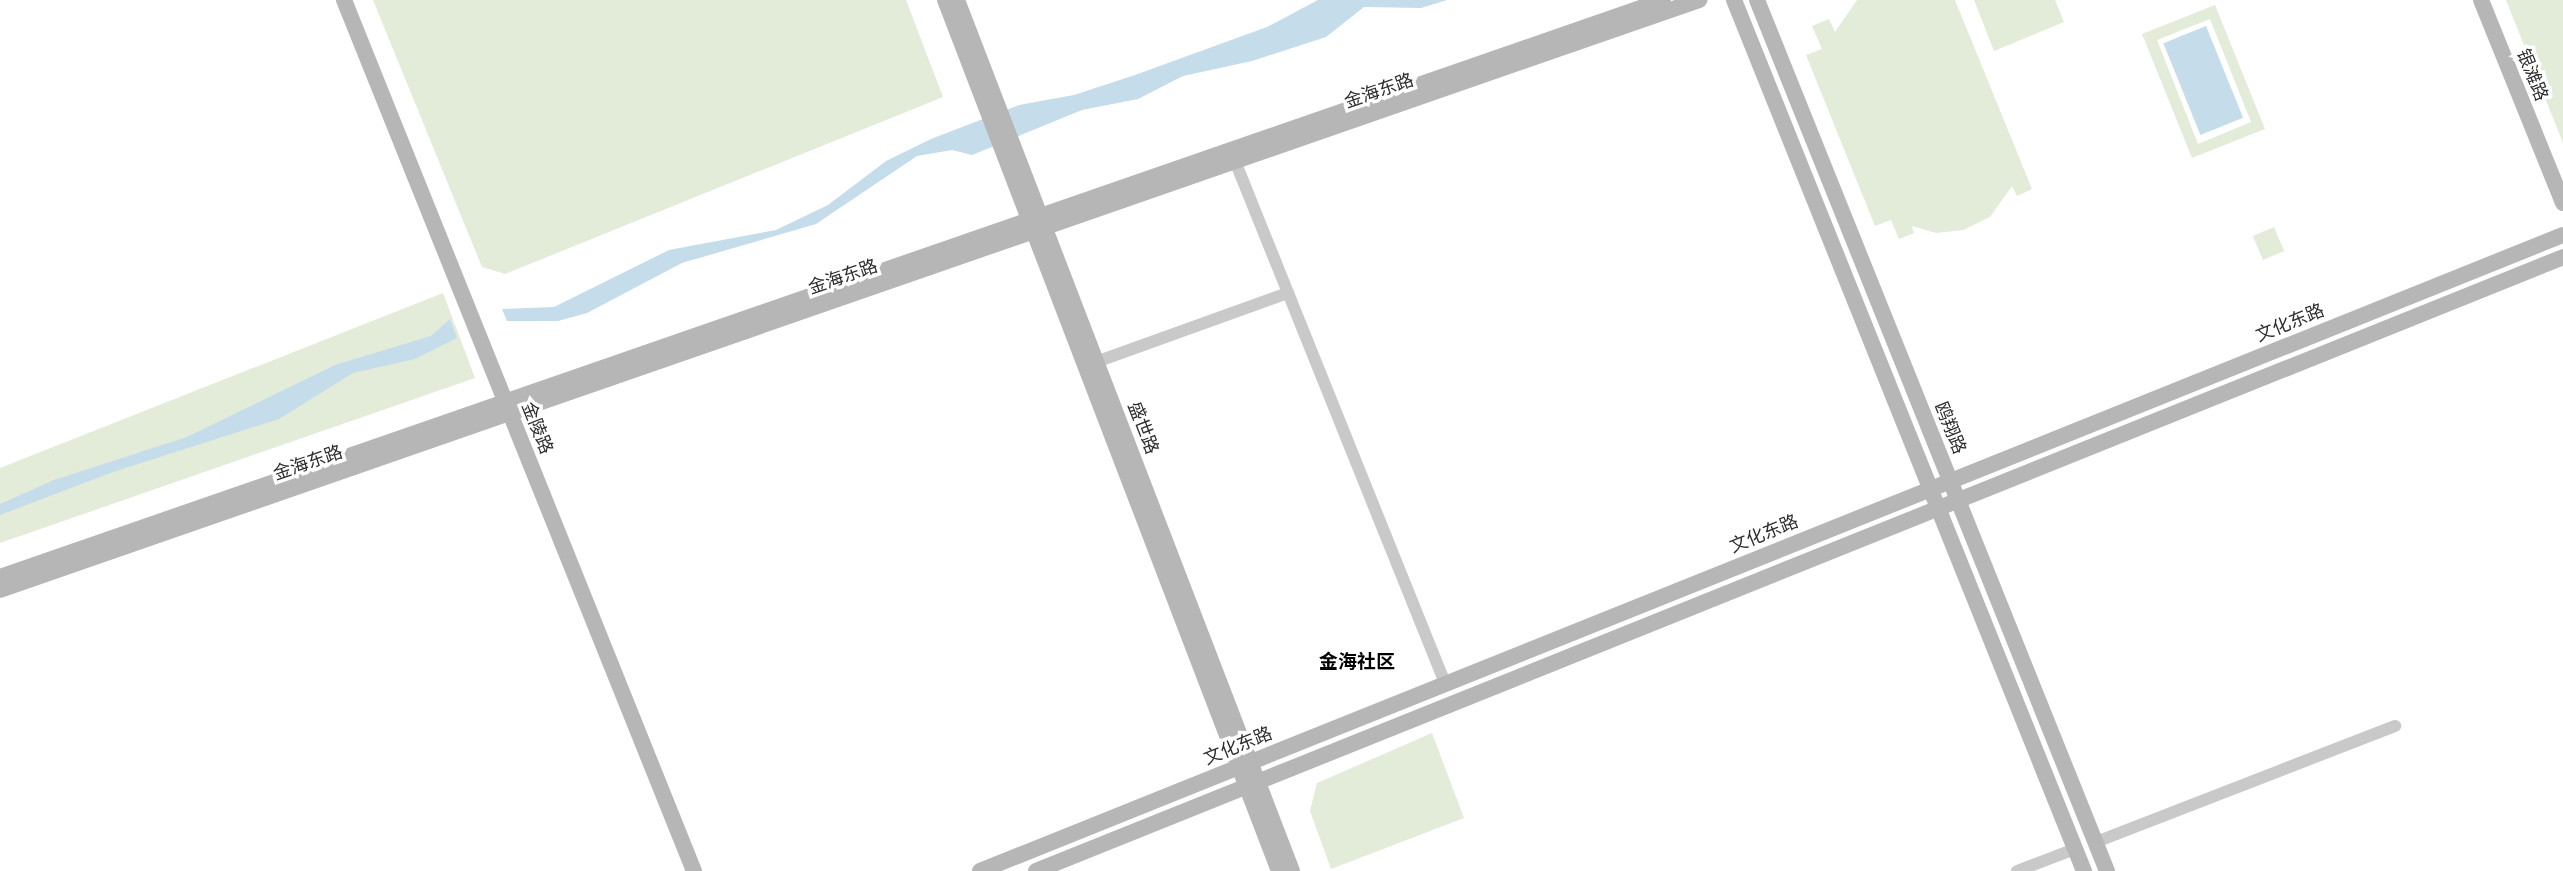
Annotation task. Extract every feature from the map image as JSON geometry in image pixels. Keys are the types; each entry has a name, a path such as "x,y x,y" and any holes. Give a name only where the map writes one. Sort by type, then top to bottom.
{"main road":[{"name":"金陵路","path":"344,0 705,871"},
{"name":"金陵路","path":"356,0 694,871"},
{"name":"盛世路","path":"945,0 1096,362 1245,764 1279,871"},
{"name":"盛世路","path":"957,0 1037,223 1245,764"},
{"name":"金海东路","path":"0,590 1663,0"},
{"name":"金海东路","path":"1037,223 1236,161 1699,0"},
{"path":"1734,0 2084,871"},
{"name":"鸥翔路","path":"1757,0 2107,871"},
{"name":"银滩路","path":"2481,0 2563,203"},
{"name":"银滩路","path":"2491,0 2563,179"},
{"name":"文化东路","path":"980,871 2563,235"},
{"path":"1036,871 2563,257"},
{"name":"金海东路","path":"0,577 513,406"},
{"name":"盛世路","path":"1252,784 1292,871"}],"street":[{"path":"1236,161 1445,683"},
{"path":"1096,362 1288,293"},
{"path":"2095,842 2395,726"},
{"path":"2017,871 2075,849"}],"green space":[{"path":"373,0 906,0 943,97 505,274 482,267"},
{"path":"1857,0 1955,0 2032,189 2017,196 2012,186 1990,217 1963,230 1936,233 1912,226 1914,233 1899,239 1891,220 1875,226 1806,55 1822,49 1812,26 1829,19 1835,32"},
{"path":"1974,0 2055,0 2064,22 1994,51"},
{"path":"2506,0 2563,0 2563,143"},
{"path":"2215,5 2265,129 2192,158 2142,34","holes":["2210,19 2251,122 2198,144 2157,40"]},
{"path":"2274,227 2284,251 2263,260 2253,236"},
{"path":"443,293 475,378 0,543 0,468"},
{"path":"1432,733 1464,818 1331,869 1310,811 1317,783"}],"water":[{"path":"1318,0 1447,0 1421,8 1364,7 1326,37 1252,61 1183,76 1138,99 1082,110 972,155 952,150 917,156 816,224 682,263 587,313 558,321 507,321 502,309 554,307 669,250 776,230 828,205 886,161 931,139 1019,105 1074,95 1135,75 1267,27"},
{"path":"2206,26 2243,118 2200,135 2163,43"},
{"path":"450,319 457,338 415,359 353,373 279,419 113,472 0,515 0,504 54,480 187,437 335,365 431,336"}],"district":[{"name":"金海社区","path":"1357,662"}]}
